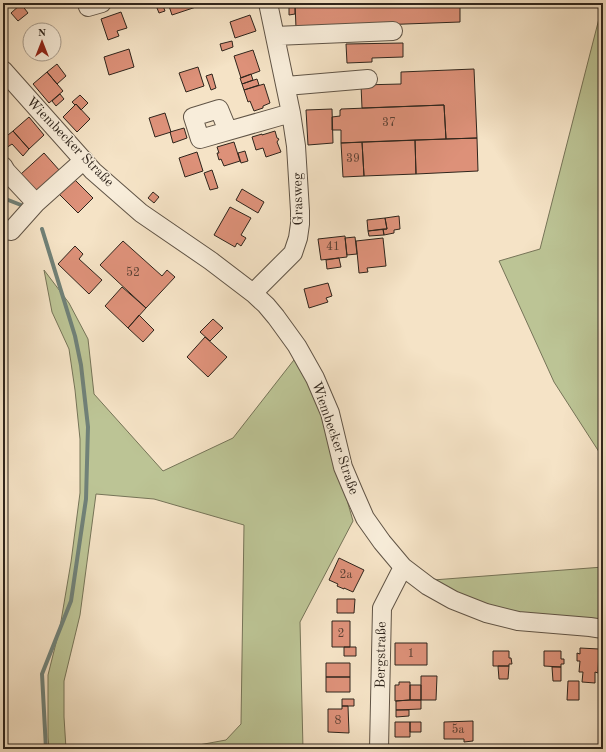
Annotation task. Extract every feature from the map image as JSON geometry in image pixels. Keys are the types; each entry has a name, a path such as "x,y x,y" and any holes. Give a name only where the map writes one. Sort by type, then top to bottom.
{"street":[{"name":"Grasweg","path":"253,293 293,253 298,238 300,211 296,146 291,113 268,3"},
{"path":"275,36 393,31"},
{"name":"Wiembecker Straße","path":"3,70 93,170 141,213 211,261 253,293 276,317 306,360 315,378 330,413 344,467 365,518 382,542 403,567 428,586 453,600 486,614 518,621 603,629"},
{"path":"286,86 368,79"},
{"path":"228,131 291,113"},
{"path":"11,231 36,203 84,160"},
{"path":"3,166 36,203"},
{"name":"Bergstraße","path":"379,749 382,608 403,567"}],"green space":[{"path":"603,3 603,458 554,382 499,261 540,249"},
{"path":"44,270 69,303 88,339 94,394 163,471 233,438 297,356 323,416 353,521 300,622 303,749 177,749 226,740 241,724 244,525 154,499 96,494 80,615 64,681 66,749 49,749 48,675 60,627 71,562 80,493 80,439 69,349 52,312"},
{"path":"603,567 603,622 522,615 480,604 433,580"}],"building":[{"path":"155,3 162,3 165,11 159,13"},
{"path":"168,3 194,3 196,7 172,15"},
{"path":"289,3 295,3 295,14 289,15"},
{"path":"295,3 460,3 460,22 296,28"},
{"path":"21,4 28,13 18,21 11,13"},
{"path":"121,12 127,28 117,31 119,36 108,40 101,19"},
{"path":"250,15 256,31 235,38 230,22"},
{"path":"232,41 233,47 222,51 220,44"},
{"path":"403,43 403,57 372,58 372,62 347,63 346,44"},
{"path":"129,49 134,67 109,75 104,57"},
{"path":"253,50 260,71 241,78 234,56"},
{"path":"57,64 66,76 57,84 47,72"},
{"path":"198,67 204,86 186,92 179,73"},
{"path":"474,69 477,138 446,139 444,105 362,108 361,85 401,84 401,72"},
{"path":"47,72 63,91 49,103 33,84"},
{"path":"212,74 216,88 211,90 206,76"},
{"path":"251,74 253,80 242,84 240,78"},
{"path":"257,79 259,85 244,90 242,84"},
{"path":"264,84 270,103 263,106 263,108 254,111 250,101 248,102 244,90"},
{"path":"60,94 64,99 56,106 52,101"},
{"path":"80,95 88,103 81,110 72,102"},
{"path":"76,104 90,119 77,132 63,117"},
{"path":"444,105 446,139 341,143 341,130 332,130 332,117 340,116 341,109"},
{"path":"332,109 333,143 308,145 306,110"},
{"path":"165,113 171,132 155,137 149,118"},
{"path":"29,117 44,135 29,149 13,131"},
{"path":"184,128 187,138 173,143 170,132"},
{"path":"13,131 29,149 23,156 12,144 3,150 3,139"},
{"path":"275,131 277,138 279,139 277,142 281,152 266,157 263,148 256,150 252,137"},
{"path":"477,138 478,171 416,174 415,140"},
{"path":"415,140 416,174 364,176 362,142"},
{"path":"234,142 240,161 224,166 221,159 219,160 217,147"},
{"path":"362,142 364,176 343,177 341,143"},
{"path":"245,151 248,161 241,163 238,153"},
{"path":"197,152 203,171 185,177 179,158"},
{"path":"44,153 60,171 37,192 21,174"},
{"path":"212,170 218,188 210,190 204,173"},
{"path":"71,176 93,198 78,213 56,191"},
{"path":"242,189 264,202 258,213 236,200"},
{"path":"153,192 159,197 154,203 148,198"},
{"path":"230,207 251,218 241,235 246,238 241,246 237,243 235,247 214,235"},
{"path":"399,216 400,229 394,230 394,233 384,235 383,229 387,229 385,218"},
{"path":"385,218 387,229 368,231 367,220"},
{"path":"383,229 384,235 369,236 368,231"},
{"path":"345,236 347,257 321,260 318,239"},
{"path":"355,237 357,254 347,255 345,238"},
{"path":"383,238 386,266 367,268 368,272 359,273 356,241"},
{"path":"123,241 162,276 167,270 175,277 146,308 100,265"},
{"path":"75,246 83,254 79,259 102,280 89,294 58,264"},
{"path":"339,258 341,267 327,269 326,260"},
{"path":"328,283 332,296 326,298 328,302 309,308 304,289"},
{"path":"122,287 146,308 128,328 105,306"},
{"path":"139,315 154,330 143,342 128,328"},
{"path":"213,319 223,328 210,341 200,332"},
{"path":"205,337 227,357 208,377 187,357"},
{"path":"339,558 364,570 353,592 337,586 338,584 329,580"},
{"path":"337,599 355,599 354,613 337,613"},
{"path":"332,621 350,621 350,647 332,647"},
{"path":"395,643 427,643 427,665 395,665"},
{"path":"344,647 356,647 356,656 344,656"},
{"path":"580,648 599,649 598,673 595,672 595,683 582,682 583,672 579,672 580,661 577,661 577,653 580,654"},
{"path":"493,651 509,651 509,658 511,658 512,664 509,664 509,666 493,666"},
{"path":"544,651 561,651 561,659 564,659 564,664 561,664 561,667 544,666"},
{"path":"326,663 350,663 350,677 326,677"},
{"path":"498,666 509,666 508,679 499,679"},
{"path":"552,667 561,667 561,681 553,681"},
{"path":"421,676 437,676 436,700 421,700"},
{"path":"326,677 350,677 350,692 326,692"},
{"path":"568,681 579,681 579,700 567,700"},
{"path":"399,682 410,682 410,700 395,701 395,685 399,685"},
{"path":"410,685 421,685 421,700 410,700"},
{"path":"342,699 354,699 354,706 342,706"},
{"path":"421,700 421,709 396,710 396,701"},
{"path":"342,706 348,706 349,733 328,732 328,709 342,709"},
{"path":"396,710 409,710 409,716 396,717"},
{"path":"473,721 473,741 464,742 464,739 444,739 444,722"},
{"path":"395,722 410,722 410,737 395,737"},
{"path":"410,722 421,722 421,732 410,732"}],"waterway":[{"path":"3,198 21,205"},
{"path":"42,229 75,336 81,365 88,427 86,499 71,601 42,674 46,749"}]}
